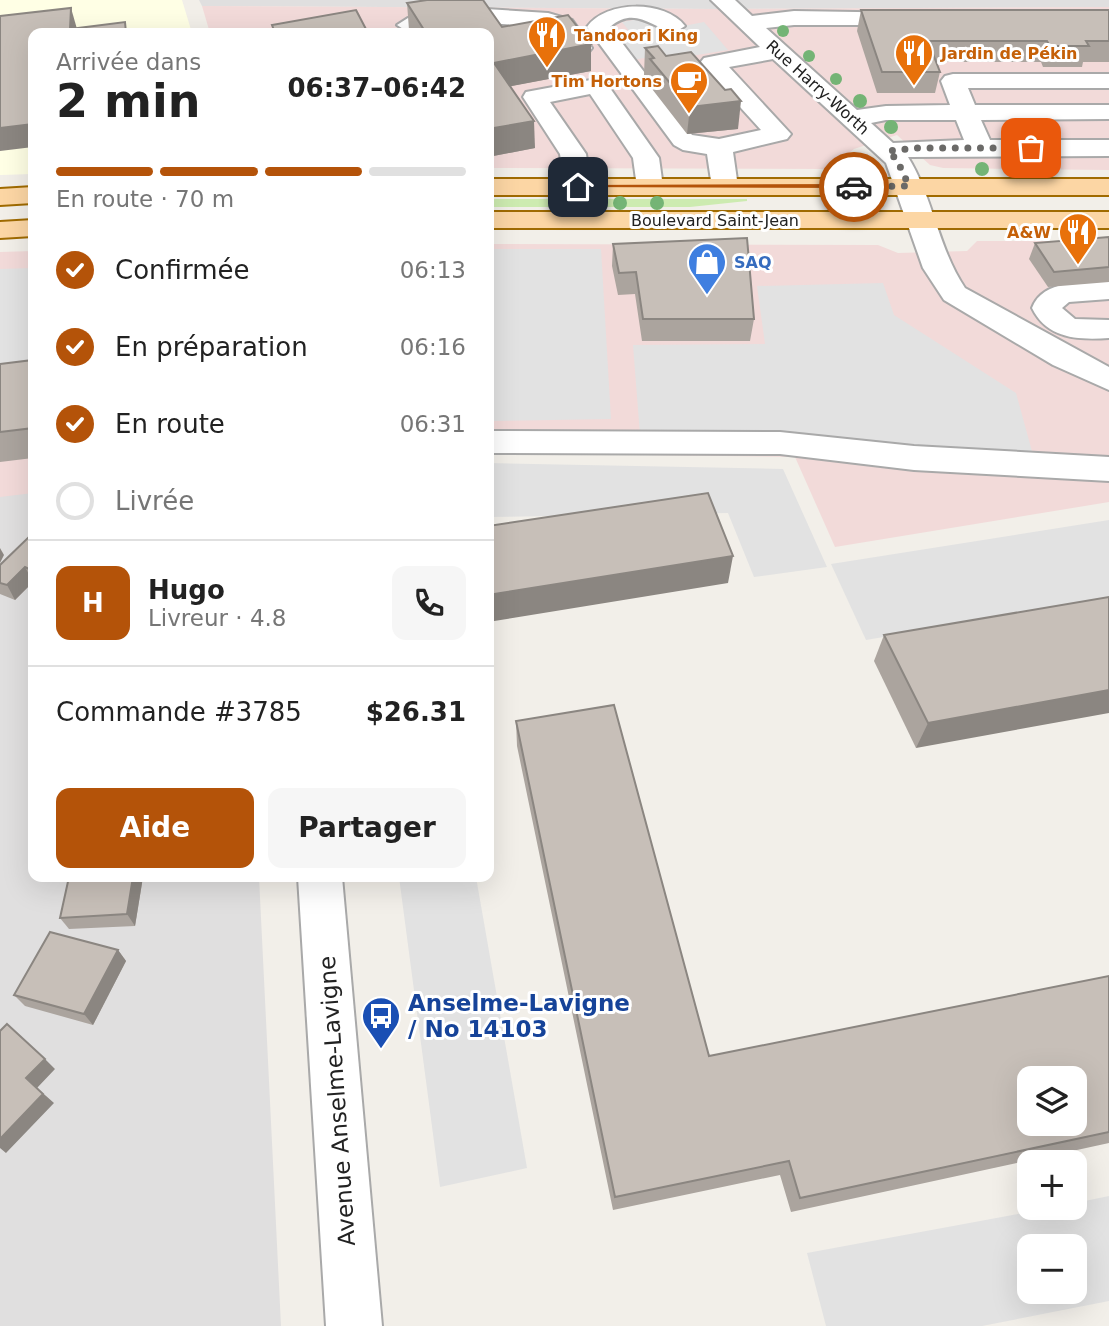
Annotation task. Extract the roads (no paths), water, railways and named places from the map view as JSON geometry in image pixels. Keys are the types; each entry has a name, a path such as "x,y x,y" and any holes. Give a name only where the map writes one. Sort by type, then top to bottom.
{"main road":[{"name":"Boulevard Saint-Jean","path":"494,187 1109,187"},
{"path":"0,197 28,195"},
{"name":"Boulevard Saint-Jean","path":"494,220 1109,220"},
{"path":"0,230 28,228"}],"street":[{"name":"Rue Harry-Worth","path":"722,0 897,160 909,186 937,268 954,294 1064,358 1109,380"},
{"path":"648,12 664,15 674,26 701,58 701,65 778,134 719,147 692,145 683,140 598,27 606,18 648,12"},
{"path":"408,24 471,15 559,23 603,77 596,86 535,97 573,154 578,187"},
{"path":"748,23 786,18 931,18"},
{"path":"638,32 674,26"},
{"path":"701,65 778,51"},
{"path":"980,148 953,81 1109,81"},
{"path":"596,86 646,158 650,187"},
{"path":"852,118 886,113 1109,112"},
{"path":"719,147 725,187"},
{"path":"888,151 916,148 1109,148"},
{"path":"1109,290 1063,294 1050,300 1047,308 1057,323 1073,328 1109,329"},
{"path":"494,442 780,443 914,458 1109,468"},
{"name":"Avenue Anselme-Lavigne","path":"320,882 354,1326"}],"place":[{"name":"Tandoori King","path":"547,69"},
{"name":"Jardin de Pékin","path":"914,87"},
{"name":"Tim Hortons","path":"689,115"},
{"name":"A&W","path":"1078,266"},
{"name":"SAQ","path":"707,296"},
{"name":"Anselme-Lavigne / No 14103","path":"381,1050"}]}
